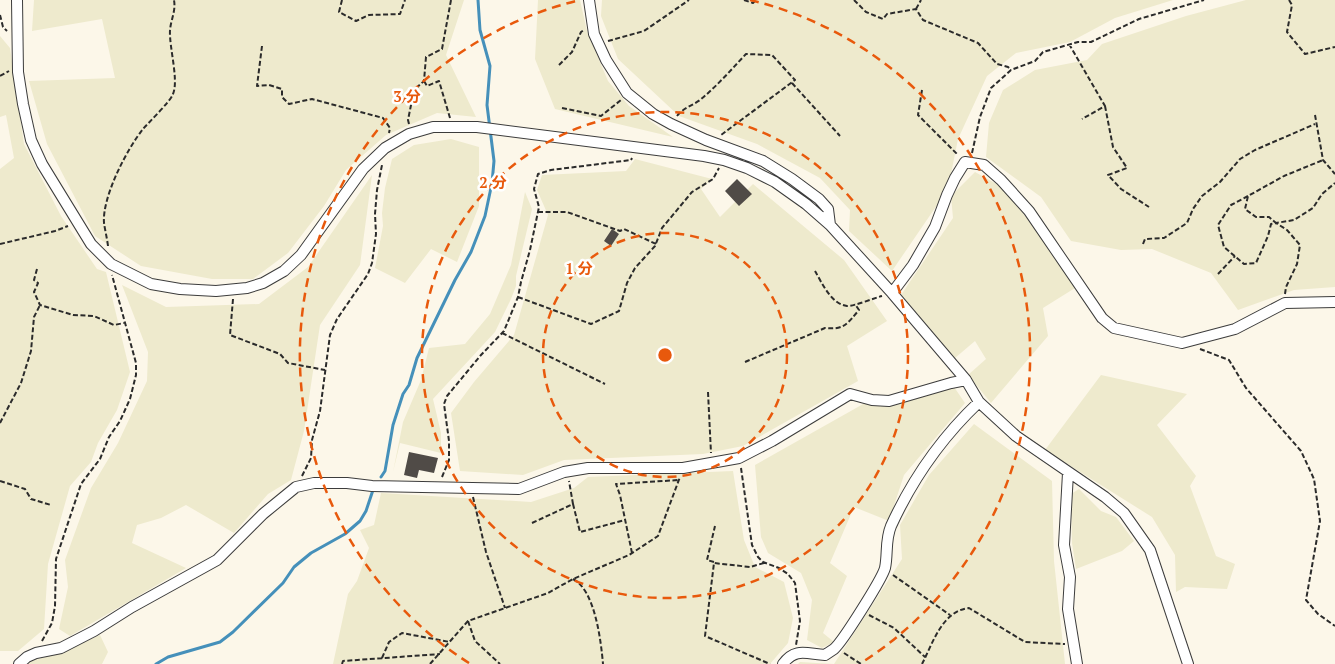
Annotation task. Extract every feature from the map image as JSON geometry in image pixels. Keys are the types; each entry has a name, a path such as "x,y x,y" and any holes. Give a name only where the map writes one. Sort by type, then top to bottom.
{"street":[{"path":"18,0 18,72 31,140 42,164 91,244 111,264 151,284 180,289 216,291 247,288 263,283 284,271 301,254 363,169 386,148 413,133 434,127 478,128 636,146 724,160 776,182 830,225 892,293 966,380 979,402 1016,436 1105,497 1124,513 1150,550 1188,664"},
{"path":"589,0 594,34 606,60 629,94 653,114 671,124 763,161 792,179 819,199 828,209 830,225"},
{"path":"892,293 913,265 935,227 955,178 966,162 984,164 1029,211 1102,318 1114,328 1182,343 1235,329 1285,303 1335,302"},
{"path":"19,664 27,657 36,653 61,648 217,560 263,514 296,487 314,483 519,489 568,472 588,468 684,468 739,458 772,441 850,394 889,402 966,380"},
{"path":"783,664 788,657 797,652 825,655 835,648 877,585 885,569 887,540 890,528 917,475 960,420 979,402"},
{"path":"1068,473 1064,545 1069,567 1068,609 1077,664"}],"path":[{"path":"108,248 104,222 105,208 118,170 124,157 142,131 173,94 174,67 170,49 170,29 175,8 174,0"},
{"path":"342,0 339,12 356,21 369,15 400,14 405,0"},
{"path":"451,0 442,49 426,57 424,81 427,86 439,81 452,127"},
{"path":"599,44 644,31 689,0"},
{"path":"744,0 753,4 756,0"},
{"path":"854,0 866,12 883,18 887,14 916,9"},
{"path":"916,9 921,0"},
{"path":"922,90 918,115 966,162 973,151 980,117 991,88 1011,70 1035,61 1043,52 1078,42 1091,42 1139,20 1204,0"},
{"path":"1290,0 1292,5 1287,32 1305,54 1335,47"},
{"path":"916,9 923,20 978,43 996,64 1008,67 1011,70"},
{"path":"559,65 572,52 581,32 592,25"},
{"path":"1069,44 1105,106 1113,147 1126,168 1108,175 1120,188 1149,207"},
{"path":"262,46 257,86 269,85 282,89 282,97 290,104 312,99 383,118 390,128 386,148"},
{"path":"671,124 682,110 698,101 721,81 746,54 772,55 795,80 712,142"},
{"path":"413,133 408,120 414,90 424,81"},
{"path":"792,83 840,136"},
{"path":"562,108 601,116 629,94"},
{"path":"1082,119 1105,106"},
{"path":"1315,115 1315,124 1323,160 1335,174"},
{"path":"1143,244 1145,239 1164,238 1187,223 1193,209 1202,196 1220,182 1240,159 1255,150 1315,124"},
{"path":"443,486 442,477 449,460 449,441 444,404 447,396 502,333 518,297 539,207 534,189 538,174 551,170 631,160 636,146"},
{"path":"518,297 591,324 620,311 627,283 635,268 656,244 662,228 669,217 692,192 713,179 724,160"},
{"path":"1323,160 1284,176 1232,205 1218,225 1224,247 1244,264 1256,264 1271,224 1294,220 1313,208 1322,194 1335,183"},
{"path":"296,487 310,458 312,440 320,412 330,335 337,319 368,274 372,263 376,234 377,190 382,165"},
{"path":"1248,196 1244,209 1256,217 1269,217 1287,230 1300,245 1297,264 1286,286 1285,303"},
{"path":"538,212 567,212 620,231 624,229 656,244"},
{"path":"0,244 55,231 77,223"},
{"path":"1218,274 1235,256"},
{"path":"36,653 52,623 55,606 56,558 81,484 100,460 109,437 120,421 130,399 136,375 136,363 112,280 111,264"},
{"path":"37,269 34,280 38,283 34,292 40,305 73,315 94,316 114,325 124,323"},
{"path":"815,271 829,294 840,303 848,306 892,293"},
{"path":"233,289 230,335 280,354 288,363 325,370"},
{"path":"745,362 825,328 836,329 846,326 859,310 855,304"},
{"path":"0,423 4,412 21,383 31,351 34,317 40,305"},
{"path":"502,333 605,384"},
{"path":"1182,343 1228,360 1246,388 1301,451 1314,479 1320,521 1306,600 1318,614 1335,626"},
{"path":"708,392 711,463"},
{"path":"0,410 4,412"},
{"path":"739,458 752,545 758,557 788,574 795,583 800,621 796,642 797,652"},
{"path":"430,664 468,621 548,593 572,579 632,553 658,536 684,468"},
{"path":"568,472 580,532 625,520"},
{"path":"632,553 616,484 679,480"},
{"path":"0,481 25,489 31,499 51,505"},
{"path":"470,487 486,552 505,608"},
{"path":"532,523 573,504"},
{"path":"715,526 707,560 750,567 766,563"},
{"path":"717,563 714,563 705,636 770,664"},
{"path":"885,569 950,615"},
{"path":"572,579 580,583 596,616 601,638 603,664"},
{"path":"922,664 934,638 950,615 960,609 969,608 1025,642 1073,644"},
{"path":"860,611 894,628 925,657"},
{"path":"468,621 475,641 500,664"},
{"path":"382,658 389,642 402,633 450,642"},
{"path":"835,648 861,664"},
{"path":"342,664 343,661 440,654"}],"shaded area":[{"path":"34,0 464,0 446,55 476,117 437,113 386,135 346,170 324,206 288,253 253,279 212,279 141,266 95,236 47,144 29,81 115,78 102,19 32,31"},
{"path":"538,0 580,0 587,31 608,81 629,106 673,137 555,109 535,59"},
{"path":"602,0 1173,0 1115,18 1070,42 1016,53 987,76 958,139 948,189 892,271 849,231 850,210 820,178 757,144 679,116 618,59 601,16"},
{"path":"1246,0 1335,0 1335,287 1294,290 1238,310 1211,273 1152,249 1121,250 1071,241 1041,197 986,157 989,123 1003,90 1035,70 1087,60 1102,44 1186,16"},
{"path":"0,36 10,48 24,144 61,216 97,269 106,272 130,372 117,410 98,443 91,462 70,486 48,564 44,629 18,651 0,651 0,169 14,158 6,115 0,117"},
{"path":"451,139 479,147 479,206 457,262 431,249 405,283 375,268 383,226 382,213 385,188 392,159 414,145"},
{"path":"635,159 712,179 701,189 720,217 753,184 844,260 887,321 847,346 858,381 743,446 703,454 564,460 523,475 460,471 451,413 474,382 514,335 548,215 537,190 542,175 626,171"},
{"path":"975,172 1002,187 1037,231 1075,288 1043,308 1048,336 991,403 968,375 986,359 975,341 955,358 901,295 953,218 951,196"},
{"path":"372,175 360,265 320,325 304,431 291,480 268,494 234,533 186,505 161,518 137,525 132,543 186,568 70,636 59,629 68,587 65,560 91,488 118,443 147,381 148,352 122,285 166,307 259,304 308,267"},
{"path":"525,192 532,209 516,276 516,286 511,299 495,332 433,399 441,433 441,453 400,443 393,472 403,422 421,380 429,348 465,344 490,314 511,265"},
{"path":"1101,375 1187,394 1157,425 1196,476 1190,486 1216,556 1235,564 1227,589 1185,587 1176,592 1175,555 1152,517 1045,450"},
{"path":"952,384 965,403 904,475 889,521 854,507 830,563 847,576 823,633 834,642 822,648 807,640 812,600 801,573 768,553 761,537 755,465 865,403"},
{"path":"974,424 1052,481 1054,561 1065,664 834,664 902,559 900,525 929,475"},
{"path":"733,471 744,540 755,567 784,582 793,618 788,643 770,664 333,664 348,594 357,581 369,548 360,530 374,525 381,493 531,502 574,488 588,477"},
{"path":"1079,489 1101,511 1116,517 1134,541 1122,551 1076,569 1072,543 1071,494"},
{"path":"100,635 108,652 102,664 27,664 28,662 56,654"},
{"path":"800,662 834,664 798,664"}],"building":[{"path":"737,179 752,194 739,206 725,191"},
{"path":"612,229 619,234 611,246 604,241"},
{"path":"409,452 438,458 434,473 419,470 417,478 404,475"}],"waterway":[{"path":"381,477 385,471 393,425 403,394 409,385 417,358 455,280 471,252 485,216 492,183 494,161 487,105 490,66 480,30 478,0"},
{"path":"156,664 168,657 220,642 233,632 283,583 294,567 311,553 345,534 360,521 366,511 373,490"}]}
